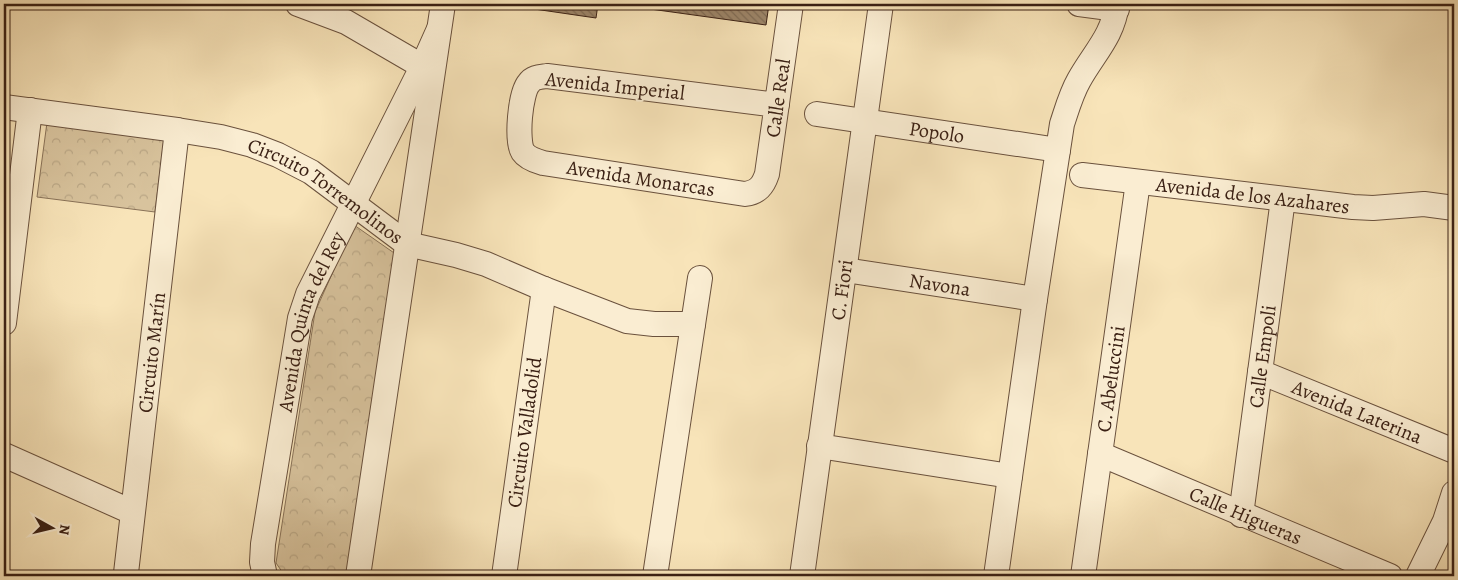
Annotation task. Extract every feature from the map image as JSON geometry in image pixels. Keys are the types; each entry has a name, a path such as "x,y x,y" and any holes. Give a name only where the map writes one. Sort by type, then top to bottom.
{"street":[{"path":"298,4 346,13 427,70"},
{"path":"358,576 407,244 427,70 439,29 443,4"},
{"name":"Calle Real","path":"759,189 764,184 767,174 791,4"},
{"name":"C. Fiori","path":"802,576 880,4"},
{"path":"996,576 1062,124 1069,100 1079,79 1102,46 1114,22 1117,6 1079,4"},
{"name":"Avenida Quinta del Rey","path":"266,576 262,562 263,544 300,318 308,294 354,204 427,70"},
{"name":"Avenida Imperial","path":"524,154 520,146 519,135 524,92 528,83 537,77 546,76 777,105"},
{"name":"Circuito Torremolinos","path":"4,107 177,130 221,137 252,145 278,155 311,172 407,244 486,264 544,289 627,320 654,324 693,324"},
{"path":"4,323 30,110"},
{"name":"Popolo","path":"817,114 1058,150"},
{"name":"Circuito Marín","path":"126,573 177,130"},
{"name":"Avenida Monarcas","path":"524,154 533,160 543,163 745,194 759,189"},
{"name":"Avenida de los Azahares","path":"1082,175 1373,208 1424,204 1454,208"},
{"name":"C. Abeluccini","path":"1083,576 1138,182"},
{"name":"Avenida de los Azahares","path":"1424,204 1454,190"},
{"name":"Calle Empoli","path":"1241,515 1283,199"},
{"name":"Navona","path":"844,270 1035,299"},
{"path":"655,576 700,278"},
{"name":"Circuito Valladolid","path":"504,576 544,289"},
{"name":"Avenida Laterina","path":"1260,372 1454,451"},
{"path":"819,446 1010,476"},
{"name":"Calle Higueras","path":"1100,454 1241,515 1390,576"},
{"path":"4,455 132,512"},
{"path":"1418,576 1446,521 1454,493"}],"green space":[{"path":"48,115 165,130 155,212 37,197"},
{"path":"354,225 397,255 353,576 285,576 276,563 315,312"}],"building":[{"path":"500,4 598,4 596,18"},
{"path":"614,4 769,4 766,25"}]}
